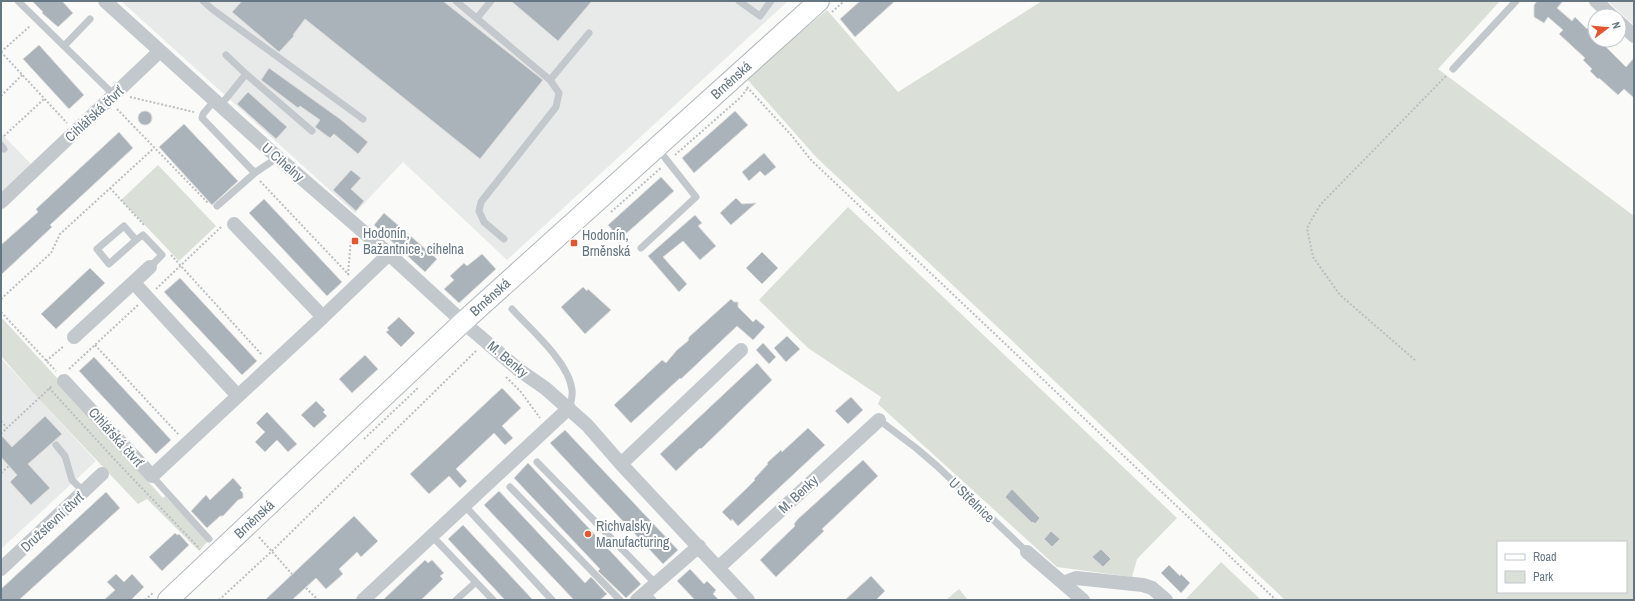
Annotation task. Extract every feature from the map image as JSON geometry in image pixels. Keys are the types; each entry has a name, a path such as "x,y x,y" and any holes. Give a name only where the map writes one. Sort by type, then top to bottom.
{"main road":[{"name":"Brněnská","path":"168,600 463,322 819,1"}],"street":[{"name":"U Cihelny","path":"105,1 276,156 389,254 463,322"},
{"path":"1596,1 1603,8"},
{"name":"Cihlářská čtvrť","path":"1,202 75,132 116,97 160,51"},
{"path":"234,224 323,317"},
{"name":"Cihlářská čtvrť","path":"62,378 152,476 389,254"},
{"path":"74,337 150,267"},
{"path":"134,283 238,396"},
{"name":"M. Benky","path":"463,322 519,370 569,408 587,424 621,464 748,600"},
{"path":"621,464 741,350"},
{"path":"365,599 569,408"},
{"name":"M. Benky","path":"718,568 878,420"},
{"name":"Družstevní čtvrť","path":"1,569 102,474"},
{"path":"648,594 699,546"},
{"name":"U Střelnice","path":"1027,552 1083,600"},
{"path":"1063,583 1076,578 1143,585 1152,588 1166,600"}],"lane":[{"path":"18,1 116,97"},
{"path":"203,1 364,119"},
{"path":"456,1 550,80 559,93 556,107 481,202 479,211 484,222 504,239"},
{"path":"477,18 491,1"},
{"path":"739,1 760,16 771,1"},
{"path":"1453,69 1516,1"},
{"path":"64,46 90,19"},
{"path":"550,80 589,33"},
{"path":"226,55 312,131"},
{"path":"246,74 217,103 203,114 202,118 255,173"},
{"path":"640,248 696,197 656,148"},
{"path":"217,206 255,173 271,162 276,156"},
{"path":"136,240 124,226 97,249 109,264 143,234 162,255 150,267"},
{"path":"512,309 562,363 572,390 572,398 569,408"},
{"name":"U Střelnice","path":"878,420 916,448 937,466 1027,552"},
{"path":"56,445 65,456 72,480 84,492"},
{"path":"537,462 648,594"},
{"path":"152,476 209,539"},
{"path":"510,487 620,600"},
{"path":"465,506 552,600"},
{"path":"432,536 493,600"},
{"path":"456,600 476,582"}],"path":[{"path":"37,20 1,52 75,132"},
{"path":"1415,360 1340,295 1313,257 1307,228 1320,205 1453,69"},
{"path":"1,96 22,75"},
{"path":"736,76 792,136 811,160 1276,600"},
{"path":"116,97 203,114"},
{"path":"116,97 154,148 214,209 217,206"},
{"path":"1,139 44,99"},
{"path":"1,299 52,252 60,234 154,148"},
{"path":"255,173 352,278"},
{"path":"348,275 351,235"},
{"path":"181,265 266,359"},
{"path":"1,312 62,378 1,434"},
{"path":"46,361 74,337"},
{"path":"95,345 180,436"},
{"path":"472,345 482,355"},
{"path":"219,600 272,551 477,350"},
{"path":"504,376 521,392 540,418"},
{"path":"50,388 115,460 200,550"},
{"path":"1,421 7,428"},
{"path":"1,472 9,466"},
{"path":"259,537 292,574"},
{"path":"306,588 318,600"}],"shaded area":[{"path":"121,1 788,1 507,260 403,162 355,213"},
{"path":"1608,1 1634,1 1634,25 1627,19 1627,8 1615,8"},
{"path":"1,133 31,164 1,193"},
{"path":"1,358 96,461 1,549"}],"green space":[{"path":"1042,1 1500,1 1438,69 1634,216 1634,600 1285,600 817,158 746,78 827,10 898,92"},
{"path":"158,165 216,226 179,261 121,200"},
{"path":"848,207 1177,518 1137,559 1132,577 1057,567 878,404 881,397 808,348 759,300"},
{"path":"1,317 69,391 68,393 163,498 165,496 208,541 199,551 147,499 138,504 36,396 1,356"},
{"path":"1221,562 1261,600 1185,600"},
{"path":"959,589 968,600 946,600"}],"building":[{"path":"32,1 62,1 73,13 58,27 42,13 43,12"},
{"path":"242,1 443,1 543,80 480,159 305,19 293,35 294,36 279,52 232,12"},
{"path":"511,1 592,1 558,41"},
{"path":"860,1 895,1 855,37 840,19"},
{"path":"1537,1 1563,1 1557,8 1572,21 1575,17 1587,29 1587,48 1607,48 1626,67 1634,58 1634,98 1624,89 1618,95 1599,78 1598,79 1590,71 1592,69 1583,60 1585,58 1559,34 1563,30 1548,17 1544,23 1534,17 1534,5"},
{"path":"39,45 84,95 69,109 23,59"},
{"path":"269,68 340,119 368,142 358,154 334,134 330,138 315,127 320,120 300,106 298,108 261,80"},
{"path":"248,92 287,127 276,139 237,104"},
{"path":"145,111 150,113 152,118 150,123 145,125 140,123 138,118 140,113"},
{"path":"735,111 748,125 694,173 682,158"},
{"path":"184,124 238,181 212,205 159,147"},
{"path":"119,132 133,148 50,225 52,227 1,275 1,245 38,212 36,209"},
{"path":"764,153 776,167 765,176 760,171 749,181 742,172"},
{"path":"351,170 361,178 351,189 364,201 356,211 333,190"},
{"path":"661,177 674,191 620,239 608,225"},
{"path":"736,198 742,204 756,203 731,225 720,213"},
{"path":"264,199 342,282 327,296 249,213"},
{"path":"384,213 437,259 425,272 374,225"},
{"path":"695,215 702,223 698,226 716,246 700,260 683,241 663,257 687,284 679,292 648,256"},
{"path":"762,252 778,268 762,284 746,268"},
{"path":"482,254 496,269 459,303 444,289 454,280 450,276 464,263 467,266"},
{"path":"90,268 105,283 56,329 41,314"},
{"path":"180,278 257,361 242,375 164,292"},
{"path":"583,287 587,291 588,289 611,310 585,334 561,307"},
{"path":"731,299 734,302 738,302 738,307 753,322 756,319 765,327 753,340 737,326 681,379 680,378 631,423 614,405 662,360 666,363 677,350 688,341 689,337"},
{"path":"399,317 415,333 401,347 386,332 389,330 387,328"},
{"path":"787,336 800,349 786,362 774,348"},
{"path":"763,343 776,357 769,364 756,350"},
{"path":"365,355 378,369 352,393 339,379"},
{"path":"94,357 171,440 156,454 79,371"},
{"path":"757,363 772,380 701,449 700,448 676,471 660,454"},
{"path":"502,388 521,408 502,426 513,438 505,445 494,433 456,469 467,481 460,488 449,476 429,494 410,474"},
{"path":"851,397 863,410 848,424 835,411"},
{"path":"316,401 325,410 323,412 327,416 314,428 301,415"},
{"path":"267,412 297,444 288,452 277,440 265,452 255,442 265,432 256,423"},
{"path":"45,416 62,434 28,464 50,488 31,505 10,482 17,475 1,457 1,435 12,447"},
{"path":"808,428 825,445 738,526 732,519 731,521 722,512 755,480 754,479 768,464 767,463 781,450 782,452"},
{"path":"565,430 678,550 663,564 550,443"},
{"path":"863,460 878,476 822,529 824,531 776,577 760,560 795,526 794,524 798,519"},
{"path":"528,463 641,584 626,598 598,571 600,569 514,478"},
{"path":"233,478 242,488 240,490 243,493 243,498 238,500 223,516 220,516 207,528 191,511 206,495 210,500"},
{"path":"1012,489 1040,518 1035,524 1033,522 1032,523 1005,497"},
{"path":"499,491 585,583 591,577 607,594 600,600 574,600 484,505"},
{"path":"106,492 120,508 19,600 1,600 1,589"},
{"path":"354,516 378,541 361,557 357,552 339,569 343,574 326,589 316,578 292,600 265,600"},
{"path":"463,525 533,600 505,600 448,539"},
{"path":"1051,531 1060,539 1052,547 1044,539"},
{"path":"175,533 177,535 179,534 189,545 162,571 149,557"},
{"path":"1101,549 1111,559 1103,567 1092,557"},
{"path":"425,560 428,563 432,560 444,573 440,576 443,579 421,600 383,600"},
{"path":"1169,565 1190,583 1181,593 1161,573"},
{"path":"690,569 704,584 707,581 716,590 713,594 719,600 695,600 677,581"},
{"path":"116,574 124,582 132,574 144,587 131,600 104,600 115,590 107,582"},
{"path":"871,576 885,591 876,600 845,600"}],"place":[{"name":"Hodonín, Bažantnice, cihelna","path":"355,241"},
{"name":"Hodonín, Brněnská","path":"574,243"},
{"name":"Richvalsky Manufacturing","path":"588,534"}]}
